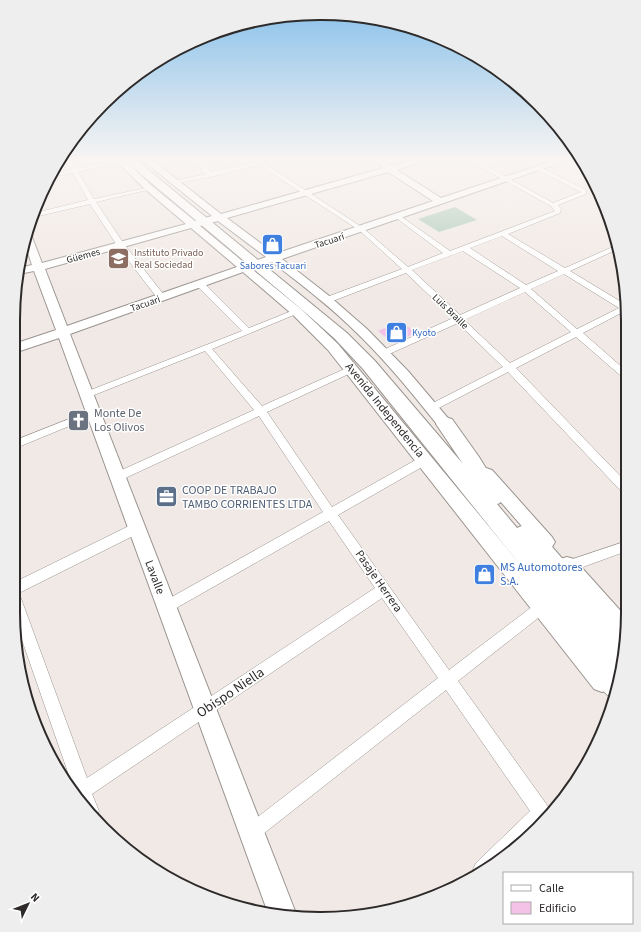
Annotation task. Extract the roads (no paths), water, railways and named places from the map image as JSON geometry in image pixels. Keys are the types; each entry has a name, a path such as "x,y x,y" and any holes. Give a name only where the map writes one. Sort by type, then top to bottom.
{"highway":[{"path":"173,202 179,212"},
{"name":"Avenida Independencia","path":"181,202 207,221 258,263 341,336 369,365 557,570 616,662"},
{"name":"Avenida Independencia","path":"258,263 314,305 367,353 404,392 619,643"},
{"path":"445,424 482,476 493,497"},
{"path":"557,570 620,632"},
{"path":"557,570 613,678"}],"street":[{"path":"40,214 90,202"},
{"path":"92,202 121,245 161,297"},
{"name":"Güemes","path":"25,269 50,265 271,202"},
{"name":"Luis Braille","path":"319,202 361,229 406,269 510,368 621,484"},
{"name":"Tacuarí","path":"258,263 439,202"},
{"path":"327,300 502,232 558,212 555,207 547,202"},
{"path":"555,207 564,202"},
{"name":"Avenida Independencia","path":"201,203 207,221"},
{"name":"Avenida Independencia","path":"179,212 207,221 258,263 327,300 384,353 501,492 557,570 620,626"},
{"path":"397,216 448,253"},
{"path":"502,232 620,306"},
{"name":"Lavalle","path":"30,244 252,832 279,909"},
{"path":"463,247 525,288 621,371"},
{"path":"384,353 564,270 612,249"},
{"name":"Avenida Independencia","path":"258,263 297,312 333,347 352,369 610,691"},
{"name":"Tacuari","path":"20,347 258,263"},
{"path":"200,284 247,331"},
{"path":"431,408 620,309"},
{"path":"20,442 89,404 206,347 297,312"},
{"name":"Pasaje Herrera","path":"206,347 261,411 330,513 543,813"},
{"path":"117,476 352,369"},
{"path":"166,607 425,460"},
{"path":"20,586 137,528"},
{"path":"557,570 621,548"},
{"name":"Obispo Niella","path":"81,792 384,589"},
{"path":"252,832 542,607"},
{"path":"20,615 79,789"},
{"path":"515,840 523,833"}],"place":[{"name":"Sabores Tacuari","path":"273,245"},
{"name":"Instituto Privado Real Sociedad","path":"119,258"},
{"name":"Kyoto","path":"397,332"},
{"name":"Monte De Los Olivos","path":"79,420"},
{"name":"COOP DE TRABAJO TAMBO CORRIENTES LTDA","path":"167,497"},
{"name":"MS Automotores S.A.","path":"485,574"}]}
